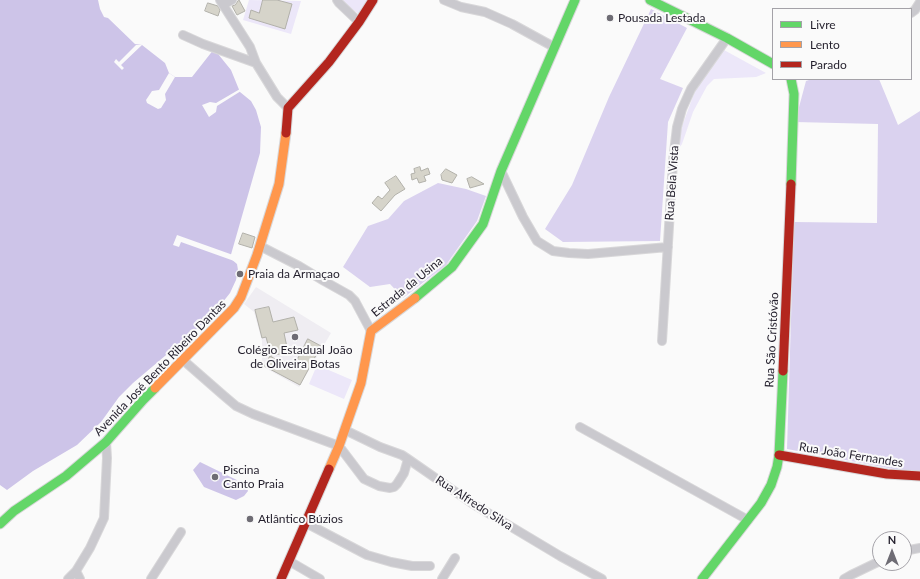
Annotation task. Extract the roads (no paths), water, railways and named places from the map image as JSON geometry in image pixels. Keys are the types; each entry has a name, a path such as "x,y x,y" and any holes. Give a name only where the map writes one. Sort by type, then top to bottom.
{"main road":[{"path":"288,108 329,62 359,22 373,0"},
{"name":"Estrada da Usina","path":"281,579 345,430 361,383 371,331 452,267 483,224 501,172 575,0"},
{"path":"650,0 727,38 772,63"},
{"name":"Rua São Cristóvão","path":"702,579 761,503 771,485 777,467 779,455 790,217 794,94 791,80"},
{"name":"Avenida José Bento Ribeiro Dantas","path":"0,524 14,511 66,476 106,442 143,400 234,308 240,297 260,246 279,184 286,140 288,108"},
{"name":"Rua João Fernandes","path":"779,455 886,474 920,476"}],"street":[{"path":"232,0 222,3 250,48 256,63 277,97 288,108"},
{"path":"337,0 359,22"},
{"path":"444,0 461,7 485,12 512,24 554,47"},
{"path":"912,12 920,2"},
{"path":"183,35 203,44 256,63"},
{"name":"Rua Bela Vista","path":"662,341 673,161 677,127 682,108 691,89 727,38"},
{"path":"501,172 523,217 537,241 553,251 588,254 668,247"},
{"path":"260,246 350,295 355,301 371,331"},
{"path":"183,360 236,406 253,414 339,446 364,479 379,486 387,488 394,487 404,473 408,459"},
{"path":"580,427 748,520"},
{"name":"Rua Alfredo Silva","path":"345,430 408,459 473,504 560,556 602,579"},
{"path":"68,579 76,571 90,548 104,518 107,458 106,442"},
{"path":"306,523 367,555 412,566 430,566"},
{"path":"150,579 182,532"},
{"path":"442,579 455,558"},
{"path":"289,561 320,579"},
{"path":"849,578 872,565"},
{"path":"76,571 80,579"}],"place":[{"name":"Pousada Lestada","path":"610,18"},
{"name":"Praia da Armaçao","path":"240,274"},
{"name":"Colégio Estadual João de Oliveira Botas","path":"295,337"},
{"name":"Piscina Canto Praia","path":"215,477"},
{"name":"Atlântico Búzios","path":"250,519"}]}
